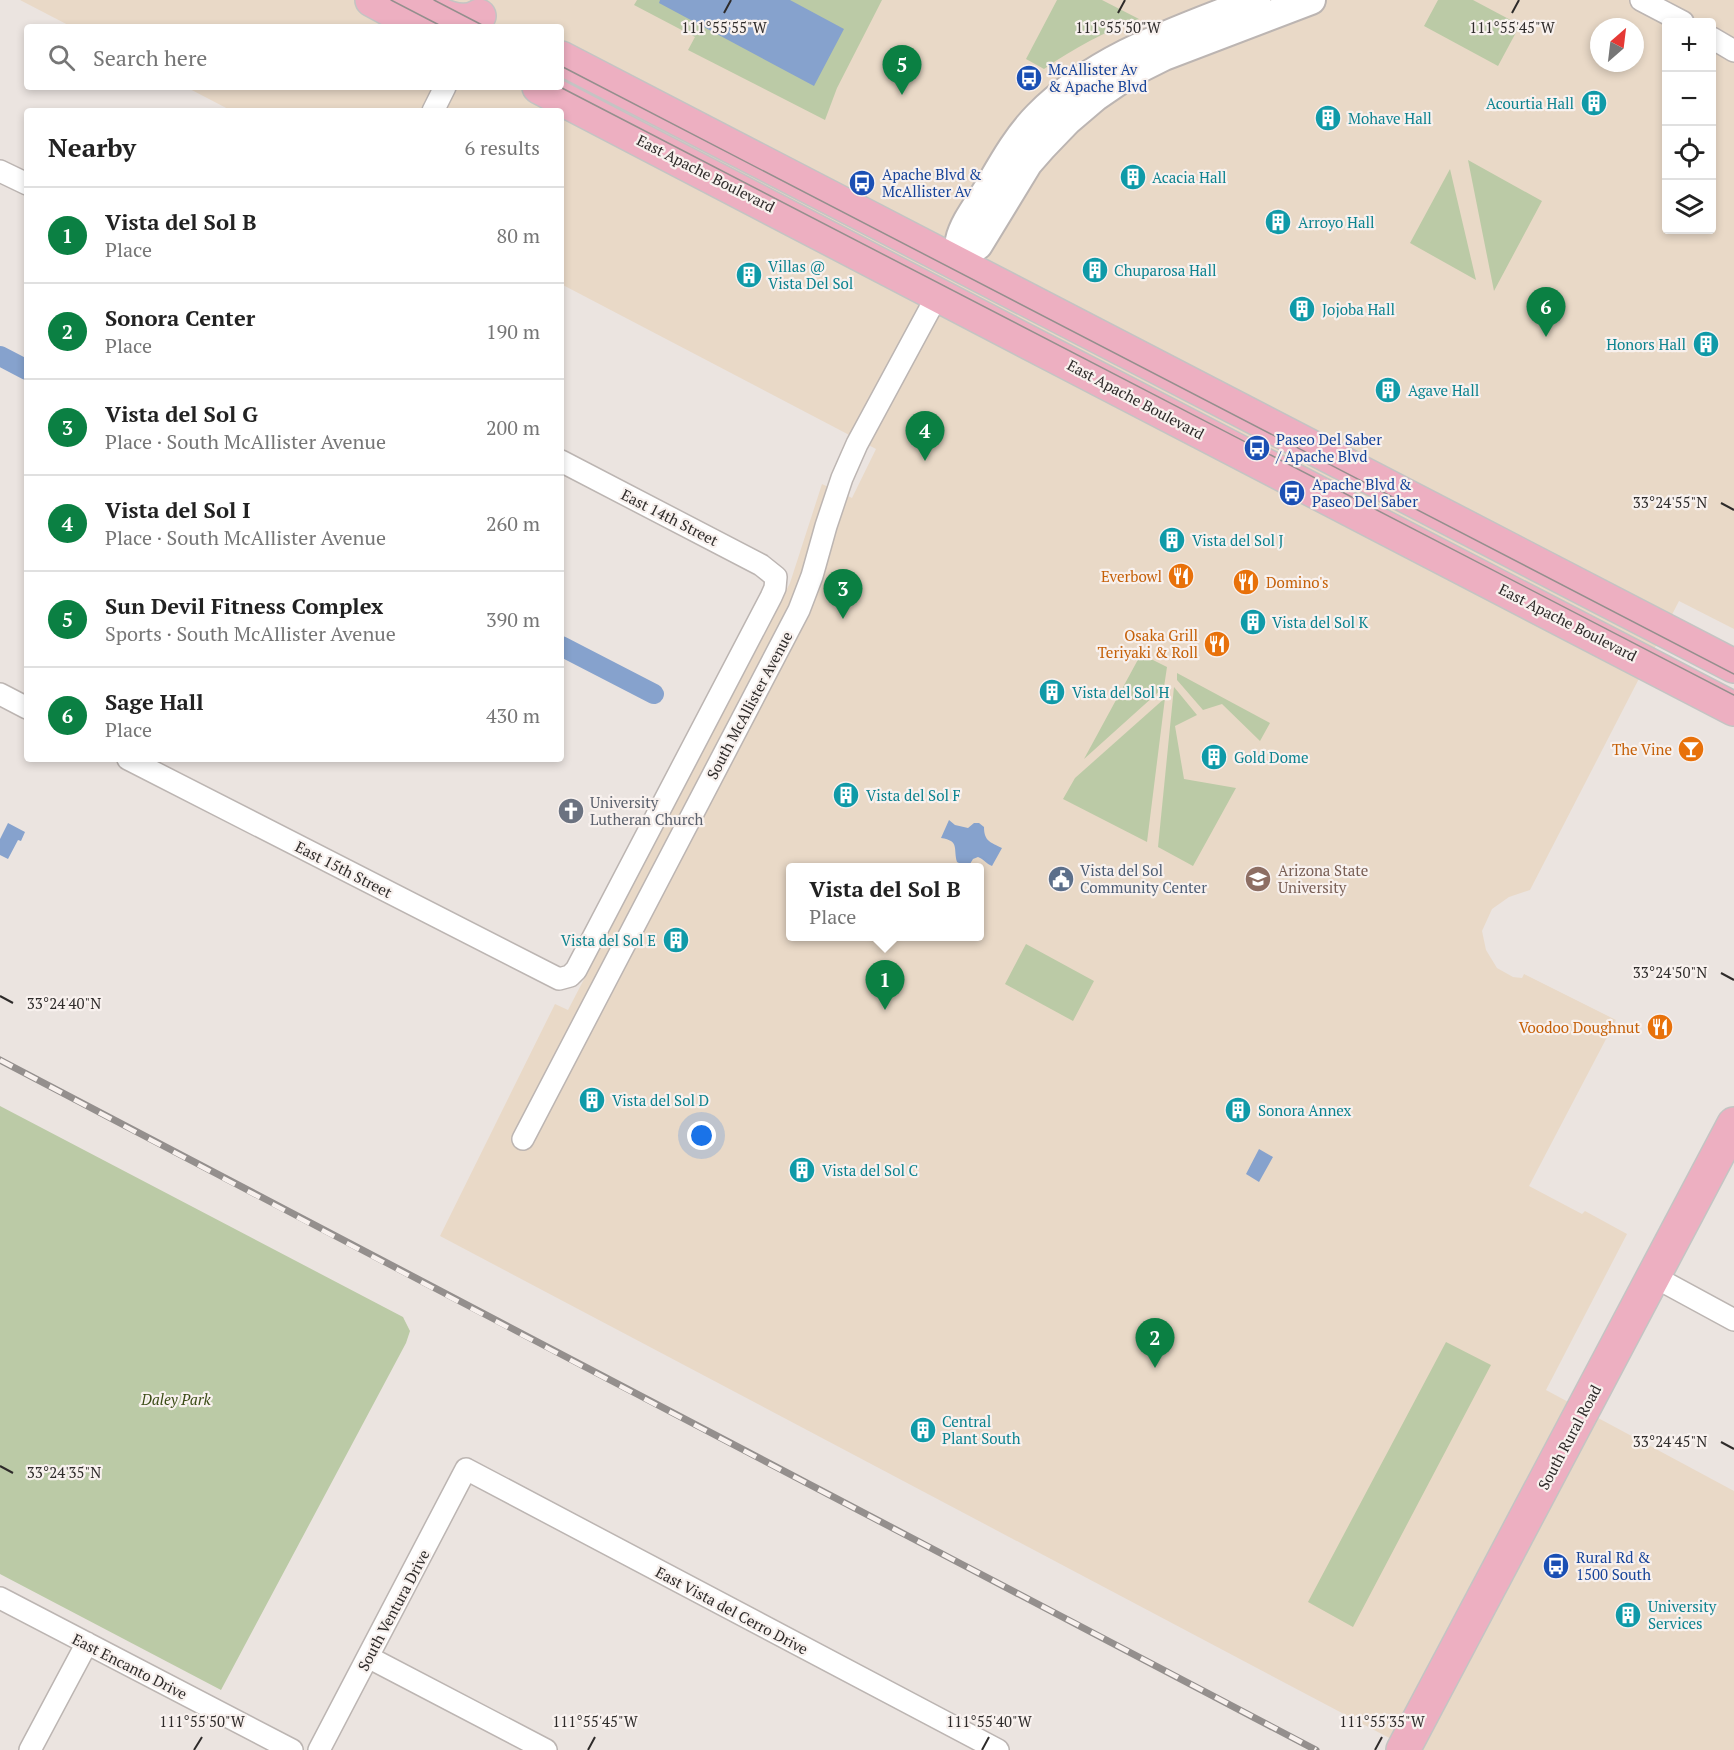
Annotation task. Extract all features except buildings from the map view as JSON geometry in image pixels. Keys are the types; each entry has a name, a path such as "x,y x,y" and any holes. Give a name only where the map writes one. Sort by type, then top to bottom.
{"main road":[{"path":"372,0 416,24"},
{"path":"413,0 446,17 461,21 473,20 488,14"},
{"path":"447,0 488,14"},
{"path":"564,60 1734,666"},
{"path":"564,77 601,86 610,83"},
{"name":"East Apache Boulevard","path":"545,90 1263,466 1734,709"},
{"name":"South Rural Road","path":"1403,1750 1734,1124"}],"street":[{"name":"South McAllister Avenue","path":"523,1139 799,610 812,576 825,526 842,478 955,262 961,235 993,180 1023,134 1052,104 1088,77 1137,48 1257,0"},
{"name":"South McAllister Avenue","path":"955,262 978,245 1035,155 1068,120 1095,97 1130,73 1164,57 1311,0"},
{"path":"1641,0 1675,18"},
{"path":"1716,40 1734,51"},
{"path":"434,108 444,90"},
{"path":"0,171 24,183"},
{"name":"East 14th Street","path":"564,463 761,565 776,577"},
{"name":"South McAllister Avenue","path":"559,980 570,976 576,970 766,607 775,588 776,577"},
{"path":"0,694 24,706"},
{"name":"East 15th Street","path":"134,762 559,980"},
{"path":"1653,1276 1734,1320"},
{"name":"South Ventura Drive","path":"319,1750 466,1469"},
{"name":"East Vista del Cerro Drive","path":"466,1469 998,1750"},
{"name":"East Encanto Drive","path":"0,1598 292,1750"},
{"path":"30,1750 87,1643"},
{"path":"368,1657 546,1750"}],"shaded area":[{"name":"Arizona State University","path":"20,0 1734,0 1734,629 1679,601 1530,890 1509,897 1492,909 1482,931 1486,950 1497,968 1513,977 1522,978 1524,974 1616,1020 1529,1186 1582,1214 1585,1211 1627,1234 1546,1390 1734,1491 1734,1750 1412,1750 440,1236 555,1004 568,1010 790,583 822,484 852,498 876,449 564,286 564,108 226,108 192,90 564,90 564,24 66,24"}],"green space":[{"path":"637,0 882,0 837,88 825,120 688,50 695,37 634,5"},
{"path":"1057,0 1102,0 1139,19 1090,41 1044,69 1026,59"},
{"path":"1438,0 1473,0 1520,25 1498,66 1424,26"},
{"path":"1468,160 1542,201 1494,291"},
{"path":"1450,169 1476,280 1410,243"},
{"path":"1141,654 1167,667 1164,687 1084,759"},
{"path":"1177,673 1270,723 1260,741 1222,704 1203,710 1177,680"},
{"path":"1174,687 1197,715 1175,726 1184,779 1236,788 1193,866 1158,847"},
{"path":"1165,698 1147,842 1063,799 1075,778"},
{"path":"1026,944 1094,981 1073,1021 1005,984"},
{"name":"Daley Park","path":"0,1106 403,1317 410,1331 406,1343 221,1690 0,1574"},
{"path":"1446,1342 1491,1365 1353,1627 1308,1602"}],"water":[{"path":"660,0 790,0 844,29 814,86 659,3"},
{"path":"949,820 955,825 968,828 974,823 979,823 984,827 987,838 1002,848 992,866 978,857 971,863 959,863 953,843 941,838"},
{"path":"8,823 25,832 8,859 0,855 0,839"},
{"path":"1259,1149 1273,1157 1259,1182 1246,1174"}],"waterway":[{"path":"0,356 24,368"},
{"path":"564,648 654,694"}],"tram line":[{"path":"391,0 437,24"},
{"path":"434,0 480,24"},
{"path":"564,68 1734,674"},
{"path":"564,89 1734,695"}],"railway":[{"path":"0,1060 1316,1750"}],"place":[{"name":"McAllister Av & Apache Blvd","path":"1029,78"},
{"name":"Sun Devil Fitness Complex","path":"902,95"},
{"name":"Acourtia Hall","path":"1594,103"},
{"name":"Mohave Hall","path":"1328,118"},
{"name":"Acacia Hall","path":"1133,177"},
{"name":"Apache Blvd & McAllister Av","path":"862,183"},
{"name":"Arroyo Hall","path":"1278,222"},
{"name":"Chuparosa Hall","path":"1095,270"},
{"name":"Villas @ Vista Del Sol","path":"749,275"},
{"name":"Jojoba Hall","path":"1302,309"},
{"name":"Sage Hall","path":"1546,337"},
{"name":"Honors Hall","path":"1706,344"},
{"name":"Agave Hall","path":"1388,390"},
{"name":"Paseo Del Saber / Apache Blvd","path":"1257,448"},
{"name":"Vista del Sol I","path":"925,461"},
{"name":"Apache Blvd & Paseo Del Saber","path":"1292,493"},
{"name":"Vista del Sol J","path":"1172,540"},
{"name":"Everbowl","path":"1181,576"},
{"name":"Domino's","path":"1246,582"},
{"name":"Vista del Sol G","path":"843,619"},
{"name":"Vista del Sol K","path":"1253,622"},
{"name":"Osaka Grill Teriyaki & Roll","path":"1217,644"},
{"name":"Vista del Sol H","path":"1052,692"},
{"name":"The Vine","path":"1691,749"},
{"name":"Gold Dome","path":"1214,757"},
{"name":"Vista del Sol F","path":"846,795"},
{"name":"University Lutheran Church","path":"571,811"},
{"name":"Vista del Sol Community Center","path":"1061,879"},
{"name":"Arizona State University","path":"1258,879"},
{"name":"Vista del Sol E","path":"676,940"},
{"name":"Vista del Sol B","path":"885,1010"},
{"name":"Voodoo Doughnut","path":"1660,1027"},
{"name":"Vista del Sol D","path":"592,1100"},
{"name":"Sonora Annex","path":"1238,1110"},
{"name":"Vista del Sol C","path":"802,1170"},
{"name":"Sonora Center","path":"1155,1368"},
{"name":"Central Plant South","path":"923,1430"},
{"name":"Rural Rd & 1500 South","path":"1556,1566"},
{"name":"University Services","path":"1628,1615"}]}
